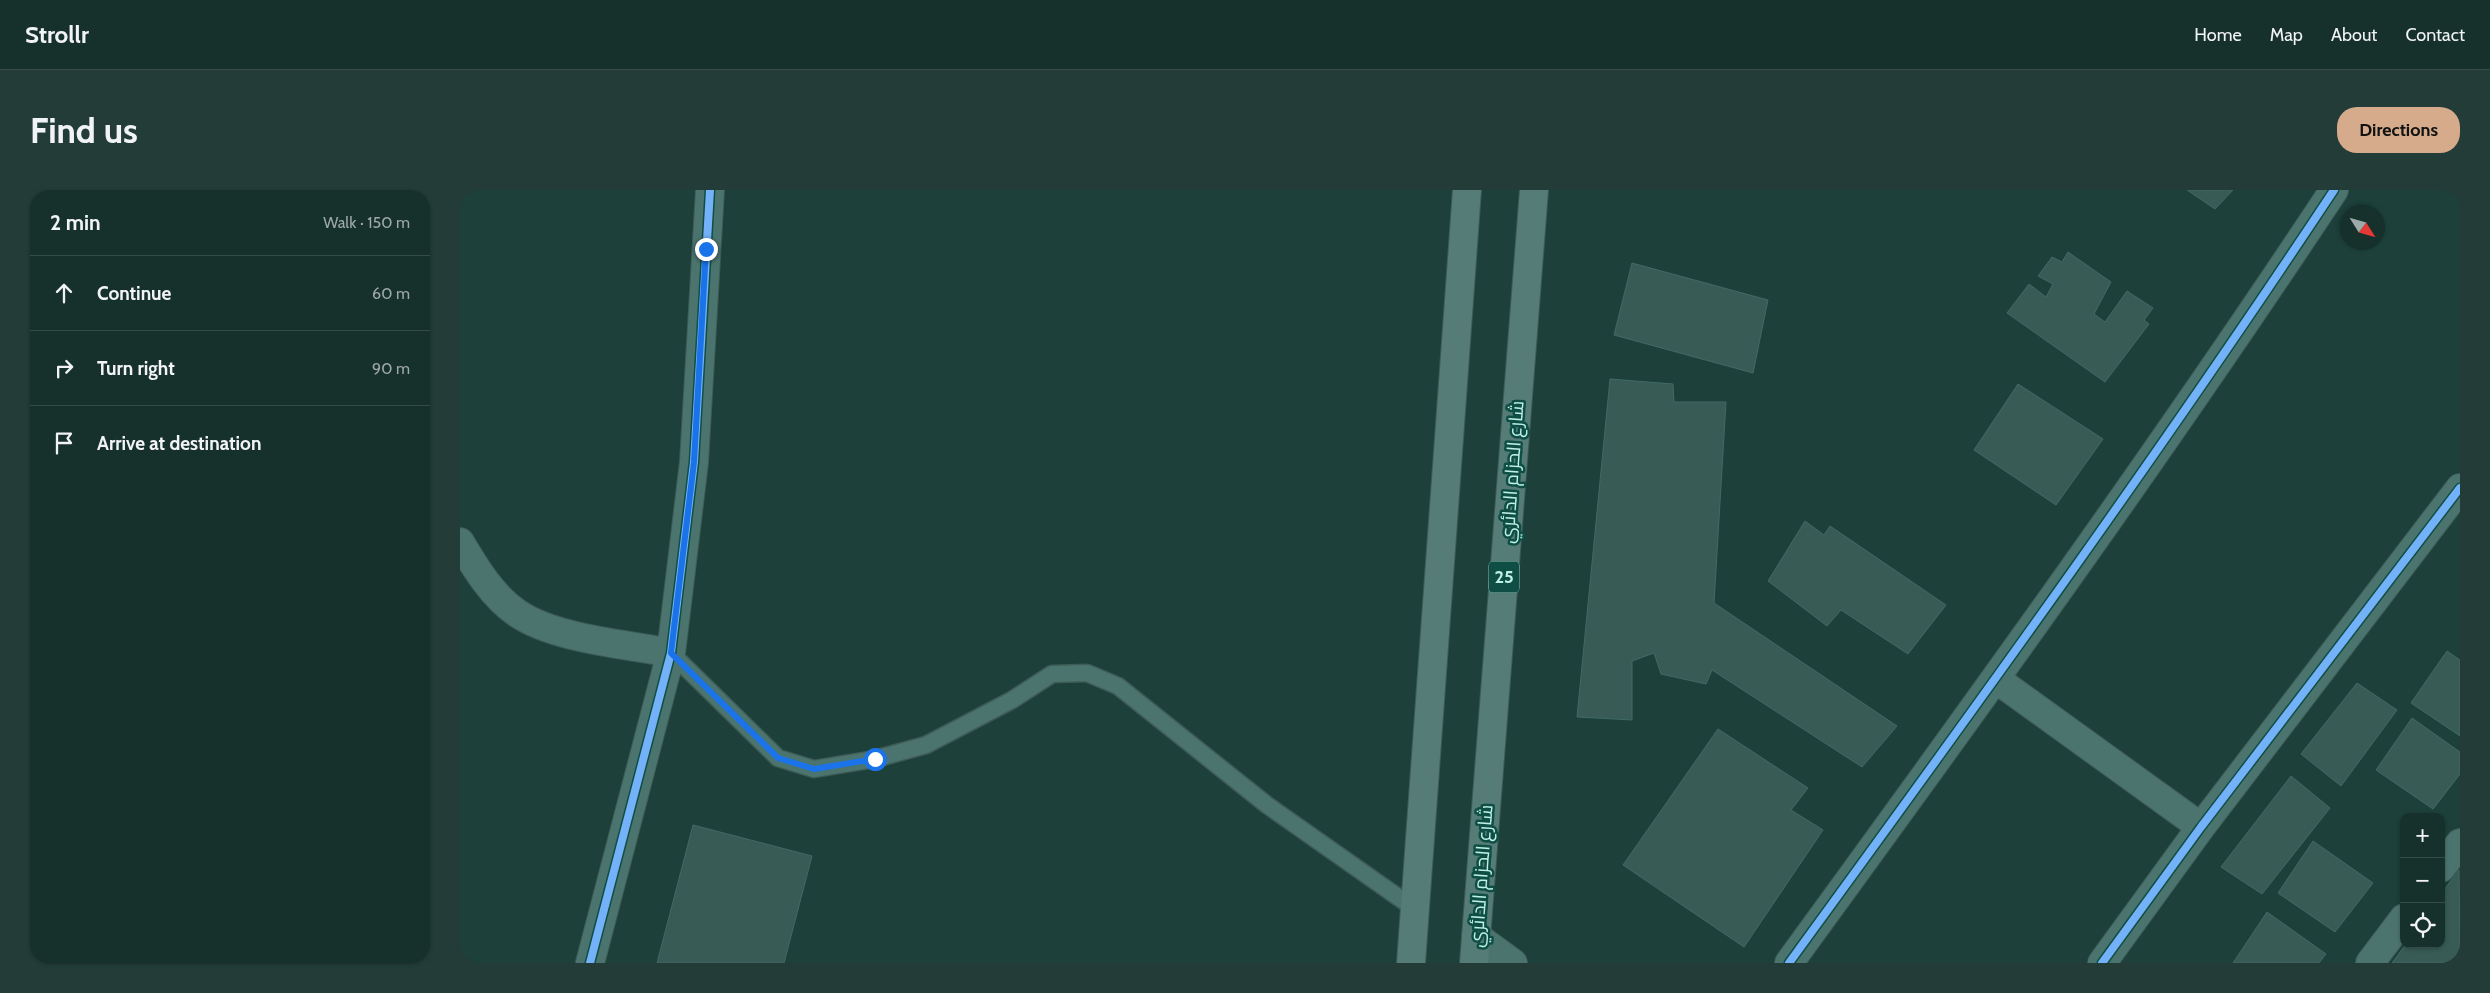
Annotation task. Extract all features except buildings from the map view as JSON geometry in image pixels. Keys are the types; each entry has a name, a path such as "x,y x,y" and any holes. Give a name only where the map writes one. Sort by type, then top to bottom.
{"main road":[{"path":"1411,963 1466,190"},
{"name":"شارع الحزام الدائري","path":"1474,963 1534,190"},
{"path":"1403,963 1414,919"}],"street":[{"path":"590,963 671,653 694,462 710,190"},
{"path":"1789,963 1996,679 2224,357 2334,190"},
{"path":"2102,963 2201,827 2460,488"},
{"path":"460,542 493,590 517,613 558,632 671,653"},
{"path":"1996,679 2201,827"},
{"path":"2445,863 2460,843"},
{"path":"2370,963 2400,923"},
{"path":"1476,936 1513,963"}],"lane":[{"path":"671,653 778,758 814,769 875,759 926,745 1012,700 1052,674 1087,673 1118,686 1414,919"}],"cycle path":[{"path":"590,963 671,653 694,462 710,190"},
{"path":"1789,963 2134,483 2334,190"},
{"path":"2102,963 2201,827 2460,488"}],"route":[{"path":"706,249 694,462 671,653 778,758 814,769 875,759"}]}
